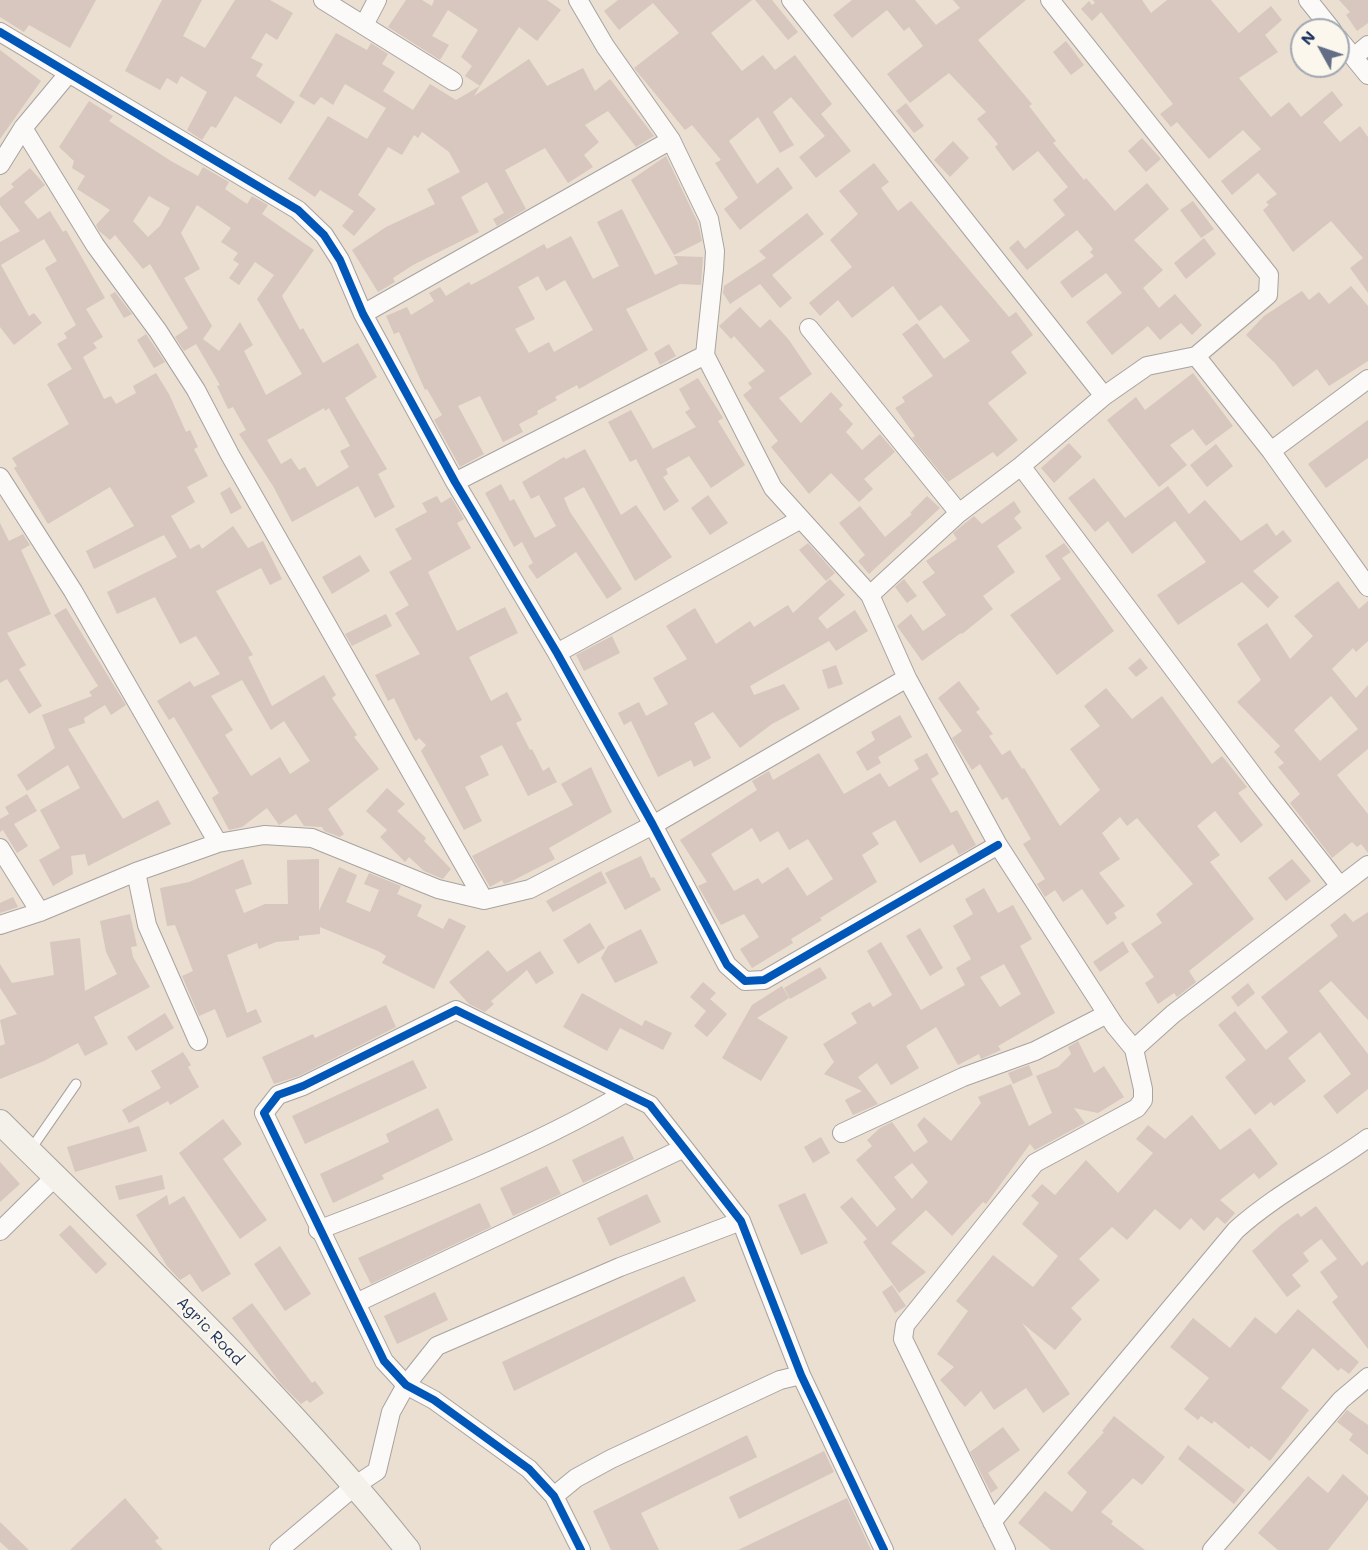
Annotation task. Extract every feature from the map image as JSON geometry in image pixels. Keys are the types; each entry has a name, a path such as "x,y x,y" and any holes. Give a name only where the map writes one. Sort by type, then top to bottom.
{"street":[{"path":"323,0 453,81"},
{"path":"364,25 377,0"},
{"path":"791,0 1104,396"},
{"path":"870,595 959,513 1021,466 1104,396 1147,366 1196,356 1268,295 1269,275 1050,0"},
{"path":"1308,0 1322,18"},
{"path":"580,1 605,46 671,140 709,219 713,237 713,299 705,355 773,488 870,595 907,678 998,845 1107,1014 1134,1049 1143,1089 1143,1100 1137,1108 1035,1164 905,1325 903,1339 1006,1550"},
{"path":"0,32 298,210 324,235 340,260 363,314 455,482 557,653 653,825 727,965 745,981 764,980 998,845"},
{"path":"1354,57 1368,45"},
{"path":"1350,52 1368,75"},
{"path":"0,165 23,129 68,74"},
{"path":"23,129 95,245 158,331 196,390 236,466 484,900"},
{"path":"363,314 671,140"},
{"path":"809,328 959,513"},
{"path":"455,482 705,355"},
{"path":"1196,356 1271,451 1368,587"},
{"path":"1271,451 1368,379"},
{"path":"1021,466 1262,787 1340,886"},
{"path":"0,477 73,591 218,843"},
{"path":"557,653 801,519"},
{"path":"0,925 40,912 136,872 218,843 264,835 312,838 438,889 484,900 530,890 653,825 907,678"},
{"path":"0,848 40,912"},
{"path":"1134,1049 1173,1014 1368,865"},
{"path":"136,872 147,925 198,1041"},
{"path":"581,1550 554,1496 529,1468 434,1400 406,1385 384,1361 318,1230 264,1113 278,1095 303,1086 456,1010 650,1105 741,1221 801,1375 884,1550"},
{"path":"842,1134 963,1077 1035,1052 1107,1014"},
{"path":"318,1230 446,1180 574,1123 626,1093"},
{"name":"Agric Road","path":"0,1122 203,1323 356,1485 408,1550"},
{"path":"992,1521 1236,1230 1269,1202 1302,1184 1368,1138"},
{"path":"356,1303 684,1148"},
{"path":"0,1231 56,1177"},
{"path":"279,1550 377,1470 391,1412 406,1385 437,1346 620,1267 741,1221"},
{"path":"554,1496 576,1478 611,1459 780,1380 801,1375"},
{"path":"1212,1550 1341,1400 1368,1377"}],"lane":[{"path":"29,1151 76,1084"}],"building":[{"path":"0,0 96,0 70,48 29,25 24,32 0,17"},
{"path":"162,0 202,0 183,36 205,48 235,0 270,0 293,13 277,40 266,33 251,58 263,64 256,76 295,102 281,124 235,96 216,128 211,126 202,140 187,130 207,92 181,76 177,84 167,78 160,90 125,71"},
{"path":"406,0 422,0 432,6 434,0 547,0 561,10 537,41 519,27 480,86 465,76 472,66 461,57 478,30 448,10 432,36 449,45 440,60 388,27"},
{"path":"618,0 752,0 711,33 742,71 763,55 775,70 795,55 832,104 821,114 851,151 816,178 799,157 825,136 791,97 773,112 794,145 780,153 758,117 729,141 757,184 778,167 793,188 740,230 724,209 738,198 715,163 721,160 692,125 685,130 634,68 679,33 653,3 619,30 604,11"},
{"path":"755,0 772,0 798,32 788,40"},
{"path":"852,0 915,0 936,25 960,8 953,0 1026,0 978,40 1032,104 1029,106 1056,141 1053,143 1084,180 1086,178 1115,211 1147,183 1169,209 1134,240 1163,270 1143,288 1159,308 1175,294 1202,325 1192,335 1181,323 1160,340 1148,326 1112,355 1086,322 1122,293 1106,273 1072,298 1060,282 1094,256 1090,252 1093,249 1077,230 1027,270 1009,248 1018,240 1025,249 1065,215 1053,200 1068,187 1038,151 1013,171 995,147 998,144 977,119 986,112 949,73 910,103 887,74 923,46 909,27 904,31 887,10 852,38 833,15"},
{"path":"1093,0 1142,0 1151,13 1167,0 1211,0 1239,33 1271,6 1282,20 1265,35 1278,52 1239,78 1271,117 1289,102 1301,117 1332,91 1343,105 1323,122 1340,142 1360,126 1368,137 1368,293 1350,268 1363,258 1331,221 1293,252 1263,210 1269,205 1266,202 1277,194 1258,173 1232,195 1221,181 1261,149 1243,130 1209,159 1177,122 1171,127 1160,114 1173,104 1101,12 1092,21 1081,9 1089,1 1092,5 1095,3"},
{"path":"1339,0 1368,0 1368,23 1357,31 1346,15 1350,12"},
{"path":"336,33 367,50 371,43 388,54 382,64 395,72 383,91 413,110 430,84 456,100 480,86 474,96 529,59 547,86 583,68 595,91 610,79 654,136 636,147 608,111 585,125 599,142 584,155 593,167 568,183 545,148 505,170 526,209 497,226 493,219 504,213 487,182 461,197 479,232 413,265 393,278 395,282 378,292 352,250 386,227 435,204 427,189 460,172 449,152 422,132 418,138 414,135 402,155 388,147 358,195 376,209 354,236 342,226 354,211 320,190 315,197 288,179 328,116 367,139 386,108 345,84 333,105 321,97 314,105 299,96"},
{"path":"1066,41 1084,65 1071,75 1053,52"},
{"path":"0,50 41,81 0,139"},
{"path":"89,101 113,116 109,121 171,161 198,176 203,167 229,182 225,189 247,204 252,196 268,205 262,214 314,250 282,296 300,330 303,328 323,363 358,343 377,377 345,398 387,469 378,474 395,507 375,518 358,486 292,522 273,486 239,434 246,430 233,407 228,409 217,386 220,385 196,344 184,351 175,337 188,328 150,264 143,269 115,235 110,240 99,231 96,225 110,210 77,189 85,176 72,168 74,161 59,147","holes":["149,196 170,208 160,226 148,237 133,221","197,205 231,228 221,242 238,253 233,260 239,264 229,278 239,285 255,262 274,275 257,299 302,374 266,395 244,351 253,345 240,322 219,351 203,339 212,326 184,278 200,269 181,233","324,408 325,411 329,408 350,446 340,451 349,467 317,487 305,467 299,470 291,458 281,464 267,440"]},
{"path":"906,103 924,126 914,133 896,111"},
{"path":"1142,138 1161,159 1146,172 1128,151"},
{"path":"953,141 969,158 950,177 934,160"},
{"path":"666,156 698,223 702,241 674,255 631,180"},
{"path":"874,163 889,182 881,188 898,211 911,201 1009,317 1016,312 1033,335 1011,352 1027,373 988,403 1018,440 997,457 993,452 948,482 912,438 915,436 895,408 905,402 902,397 933,376 902,334 917,323 944,359 970,341 941,305 919,321 893,286 852,318 838,300 820,316 809,303 852,267 830,240 858,214 839,191"},
{"path":"30,168 45,185 24,202 38,219 50,211 63,232 66,230 105,298 86,309 103,337 93,343 97,348 83,357 104,399 111,396 116,404 136,393 133,386 156,373 169,394 186,432 190,430 198,447 194,449 208,476 187,487 195,502 171,516 190,549 199,544 202,549 233,526 248,548 263,541 282,579 270,585 261,568 216,591 253,655 248,657 272,706 324,675 336,695 332,698 357,735 354,737 379,769 328,809 344,834 340,837 324,831 322,827 304,826 296,814 279,825 267,808 242,827 229,830 212,798 219,793 174,717 169,720 157,701 190,681 194,687 220,674 196,636 180,644 155,597 117,614 107,592 177,557 164,535 94,569 86,551 134,526 110,487 48,524 14,468 17,466 12,458 69,424 47,384 72,369 57,344 67,338 64,333 76,325 45,268 57,261 44,239 1,265 29,316 34,313 42,323 14,345 0,327 0,242 20,231 0,205 0,198 14,187 11,184","holes":["242,680 271,730 284,721 310,761 290,774 280,757 251,776 225,735 233,730 211,696"]},
{"path":"1193,201 1214,229 1201,238 1180,210"},
{"path":"622,209 655,275 678,264 674,256 703,257 701,285 680,284 626,309 648,350 579,389 577,385 555,397 557,400 519,424 523,432 503,442 480,396 458,406 484,454 460,467 434,420 442,415 427,389 425,390 399,332 394,334 386,316 407,307 411,315 434,301 429,293 440,287 446,296 469,282 471,285 544,244 547,249 571,236 593,279 619,266 597,222","holes":["538,276 546,291 565,280 593,330 554,352 549,342 529,353 515,329 535,319 518,287"]},
{"path":"807,213 824,234 772,275 792,298 780,308 760,284 730,304 723,293 724,286 766,258 759,251"},
{"path":"1204,238 1216,254 1186,279 1174,263"},
{"path":"1351,286 1368,306 1368,361 1329,386 1317,369 1293,387 1275,363 1246,335 1264,316 1302,291 1309,300 1319,292 1329,304"},
{"path":"115,292 132,314 124,318 110,295"},
{"path":"740,307 760,328 770,319 789,340 812,374 779,398 801,423 831,392 843,405 839,409 853,424 846,432 862,450 880,434 895,452 864,479 873,489 859,502 831,473 809,494 771,447 778,441 743,395 752,388 748,383 765,371 734,336 731,339 719,326"},
{"path":"146,334 165,362 154,368 137,340"},
{"path":"669,344 676,356 660,365 654,353"},
{"path":"1193,373 1233,426 1206,446 1193,429 1170,445 1187,465 1159,487 1107,420 1136,397 1145,410"},
{"path":"698,378 723,418 718,421 745,465 711,488 689,456 666,469 668,474 663,477 679,501 664,511 636,459 630,462 608,422 631,410 653,449 696,427 685,412 690,409 679,389"},
{"path":"1368,420 1368,458 1326,488 1308,464"},
{"path":"1069,443 1082,457 1054,483 1041,468"},
{"path":"1216,444 1233,466 1207,487 1190,465"},
{"path":"585,449 621,515 636,505 672,557 635,581 584,487 564,498 570,512 622,589 607,599 576,552 537,579 528,566 533,563 522,542 514,547 485,493 501,484 510,501 514,499 535,538 556,526 539,495 531,499 522,482 564,457 566,459"},
{"path":"1094,478 1125,518 1168,486 1189,514 1205,500 1241,541 1267,523 1276,536 1283,530 1292,541 1253,571 1279,597 1268,608 1242,582 1178,625 1157,595 1206,562 1175,521 1132,554 1108,521 1095,532 1068,498"},
{"path":"230,487 242,508 231,514 220,493"},
{"path":"708,495 728,523 710,535 691,508"},
{"path":"437,496 441,503 451,497 464,519 457,523 471,548 428,572 457,631 505,607 518,633 469,657 491,701 507,692 522,720 516,723 530,750 532,749 543,771 549,767 557,782 528,796 502,745 480,756 489,775 465,787 482,821 464,830 421,751 426,745 419,738 416,741 414,739 394,698 388,701 375,675 420,654 395,613 409,605 389,572 412,559 395,529 427,512 422,503"},
{"path":"927,496 940,508 869,574 858,561 865,555 839,523 860,506 885,537 912,514 910,513"},
{"path":"1014,501 1021,512 1014,518 1022,528 997,546 1015,572 983,596 993,609 962,634 922,661 897,626 911,614 923,631 946,615 922,582 935,573 926,561 957,539 953,533 974,516 982,524"},
{"path":"0,523 9,541 23,534 30,545 21,550 51,614 7,633 26,665 19,669 42,706 29,714 7,679 0,683"},
{"path":"808,543 835,573 826,581 799,550"},
{"path":"1064,543 1071,552 1062,558 1114,631 1057,675 1010,615 1061,579 1045,556"},
{"path":"360,555 370,571 332,594 322,577"},
{"path":"830,579 845,595 818,618 827,629 855,610 868,631 836,651 829,641 750,686 754,695 784,684 800,709 772,724 740,748 713,712 694,723 711,758 694,767 691,760 658,777 631,721 624,725 618,713 639,702 646,716 668,704 653,678 687,659 666,626 695,608 716,644 750,621 754,627 788,605 793,613"},
{"path":"904,579 917,596 907,603 895,587"},
{"path":"1338,581 1359,609 1368,601 1368,641 1356,652 1353,648 1332,669 1356,698 1368,685 1368,749 1337,775 1368,814 1368,853 1361,844 1357,847 1352,842 1332,858 1290,803 1300,794 1278,767 1284,763 1274,752 1280,746 1237,702 1261,680 1237,644 1267,623 1290,659 1313,636 1294,616","holes":["1331,696 1358,729 1320,761 1294,730"]},
{"path":"66,608 126,705 111,715 105,705 84,718 85,723 68,729 123,819 158,800 171,824 88,866 85,854 71,856 73,874 53,886 39,860 60,848 40,810 80,788 68,765 27,791 17,775 55,748 42,715 92,696 89,692 98,686 54,615"},
{"path":"386,614 392,626 352,646 345,634"},
{"path":"612,636 620,653 584,671 576,655"},
{"path":"1140,658 1148,668 1136,677 1128,668"},
{"path":"836,665 843,684 828,689 822,670"},
{"path":"959,681 980,709 976,712 993,734 989,736 1002,755 1010,750 1022,769 1024,768 1060,826 1100,790 1070,749 1100,726 1084,706 1106,688 1132,719 1162,696 1212,764 1222,756 1247,787 1238,793 1263,825 1241,843 1215,811 1197,826 1220,855 1210,862 1254,919 1189,971 1196,982 1177,997 1174,993 1158,1004 1145,983 1154,977 1131,944 1162,923 1156,914 1193,884 1137,818 1127,826 1120,817 1102,833 1120,859 1099,873 1125,906 1114,913 1117,918 1107,925 1082,889 1063,902 1055,890 1045,897 1037,884 1045,879 1023,844 1031,839 1007,797 1002,800 980,764 972,770 952,738 962,731 938,698"},
{"path":"900,715 912,737 878,757 881,763 867,771 856,752 875,740 871,732"},
{"path":"819,753 844,794 880,773 889,787 919,769 914,760 927,753 939,774 931,779 951,813 957,810 976,845 959,855 953,844 920,863 895,820 872,833 879,844 862,855 877,882 820,918 822,920 791,939 793,943 752,968 740,949 759,937 744,914 721,925 698,886 707,882 680,840 757,790 752,781 769,771 773,780","holes":["752,828 760,842 778,831 789,850 808,839 833,879 807,896 788,867 762,884 758,878 734,891 711,854"]},
{"path":"591,767 612,812 549,848 555,859 510,882 504,884 502,880 490,887 472,856 573,805 561,784"},
{"path":"387,788 405,804 397,811 426,838 424,841 451,869 443,879 424,871 409,857 405,862 380,837 387,830 366,811"},
{"path":"27,794 37,811 14,824 28,846 17,853 3,830 0,832 0,819 9,814 5,807"},
{"path":"641,856 651,878 654,877 661,890 625,910 605,873"},
{"path":"243,859 252,884 235,890 244,913 265,904 288,904 287,860 319,859 319,911 339,867 357,875 346,902 370,912 379,890 364,884 369,873 401,886 397,894 422,905 417,916 443,929 449,918 466,926 434,989 382,963 386,956 378,951 320,927 320,934 299,936 299,940 276,942 259,949 257,943 227,955 247,1013 256,1009 262,1022 227,1038 215,1009 199,1016 182,976 193,971 175,925 167,926 160,888 189,882"},
{"path":"1292,859 1311,881 1286,901 1268,878"},
{"path":"601,871 607,883 553,912 546,901"},
{"path":"984,888 998,913 1013,905 1032,939 1020,946 1055,1013 998,1046 1001,1050 981,1059 979,1054 958,1065 936,1027 906,1046 919,1068 891,1085 877,1063 858,1077 878,1104 853,1115 845,1100 862,1091 824,1074 834,1062 823,1044 857,1023 851,1013 870,1002 873,1007 892,995 867,951 881,942 921,1010 965,985 956,968 971,959 953,926 973,914 965,899","holes":["1004,964 1021,994 1000,1007 980,977"]},
{"path":"13,897 18,907 0,913 0,903"},
{"path":"1368,912 1368,1020 1331,981 1319,991 1368,1054 1368,1089 1337,1114 1323,1096 1351,1074 1320,1032 1288,1058 1306,1081 1274,1106 1271,1102 1255,1115 1225,1077 1246,1060 1218,1025 1235,1011 1266,1050 1288,1032 1261,997 1338,936 1330,925 1345,913 1353,922"},
{"path":"130,914 137,946 131,947 133,957 150,987 94,1017 108,1044 85,1056 78,1043 44,1061 0,1079 0,1046 5,1044 0,1020 17,1014 0,988 0,964 12,983 54,975 50,942 80,938 85,991 117,974 106,952 100,921"},
{"path":"590,923 605,948 578,964 563,940"},
{"path":"920,928 943,968 930,976 906,936"},
{"path":"641,929 658,963 615,983 601,958 608,946"},
{"path":"1123,941 1129,952 1100,972 1093,962"},
{"path":"488,950 507,972 540,951 554,973 536,984 527,970 491,1001 494,1004 485,1012 469,1004 449,982"},
{"path":"820,967 827,978 790,999 784,988"},
{"path":"703,982 716,993 710,999 727,1014 707,1037 694,1026 706,1011 690,997"},
{"path":"1248,983 1255,993 1238,1007 1231,997"},
{"path":"782,986 789,998 757,1018 788,1037 761,1081 722,1058 752,1005"},
{"path":"582,993 642,1026 645,1020 672,1033 663,1050 620,1028 607,1051 563,1027"},
{"path":"386,1005 396,1027 299,1076 274,1084 262,1057 313,1034 315,1038"},
{"path":"165,1013 174,1028 136,1051 127,1037"},
{"path":"1078,1041 1094,1073 1104,1066 1124,1097 1098,1113 1074,1108 1085,1123 1035,1150 1030,1144 986,1204 983,1202 952,1236 926,1210 891,1243 926,1272 899,1293 863,1242 867,1239 840,1207 852,1197 877,1227 896,1209 856,1160 872,1146 867,1140 880,1128 892,1122 914,1152 928,1142 917,1125 924,1117 951,1141 981,1103 978,1097 1011,1084 1029,1126 1052,1113 1036,1076 1058,1067 1071,1054 1068,1047","holes":["912,1163 928,1182 912,1199 894,1177"]},
{"path":"183,1052 191,1065 188,1067 199,1087 170,1105 168,1101 129,1123 122,1110 161,1088 151,1071"},
{"path":"413,1060 427,1088 305,1144 292,1116"},
{"path":"1029,1065 1033,1075 1013,1084 1008,1073"},
{"path":"438,1108 453,1140 382,1175 384,1179 333,1203 320,1174 389,1142 386,1134"},
{"path":"1192,1115 1220,1150 1250,1128 1278,1164 1259,1179 1254,1173 1220,1200 1235,1213 1225,1224 1217,1217 1204,1231 1191,1218 1180,1230 1155,1209 1127,1240 1112,1227 1079,1259 1100,1280 1071,1308 1082,1319 1055,1350 1022,1323 1070,1394 1043,1413 1026,1388 994,1410 981,1391 965,1407 940,1380 954,1367 937,1354 968,1311 956,1301 993,1255 1033,1287 1058,1256 1022,1224 1039,1203 1031,1196 1042,1184 1055,1195 1086,1160 1118,1193 1153,1153 1136,1139 1148,1125 1165,1139"},
{"path":"223,1119 242,1144 223,1159 267,1220 240,1239 179,1153"},
{"path":"139,1126 147,1151 75,1172 67,1147"},
{"path":"623,1136 634,1159 583,1183 572,1160"},
{"path":"821,1137 830,1153 813,1163 804,1147"},
{"path":"0,1162 20,1184 0,1202"},
{"path":"547,1166 561,1194 513,1216 500,1188"},
{"path":"162,1175 165,1189 119,1200 115,1186"},
{"path":"805,1193 828,1243 801,1255 778,1205"},
{"path":"647,1194 661,1222 610,1246 597,1218"},
{"path":"167,1195 169,1205 184,1196 231,1274 202,1292 190,1274 180,1280 167,1266 136,1215"},
{"path":"480,1203 491,1227 371,1284 358,1258"},
{"path":"1316,1206 1362,1266 1368,1261 1368,1349 1332,1302 1338,1297 1320,1272 1337,1259 1321,1239 1303,1253 1309,1261 1292,1275 1301,1286 1287,1297 1252,1251 1298,1213 1301,1217"},
{"path":"70,1225 107,1264 96,1274 59,1235"},
{"path":"280,1246 311,1294 285,1311 254,1264"},
{"path":"684,1276 696,1301 514,1391 502,1362"},
{"path":"892,1285 906,1306 895,1313 882,1292"},
{"path":"435,1292 448,1320 397,1344 384,1316"},
{"path":"252,1303 312,1383 315,1381 324,1393 310,1403 307,1400 301,1404 281,1384 232,1318"},
{"path":"1298,1309 1359,1362 1349,1374 1341,1368 1338,1371 1313,1348 1281,1388 1309,1410 1270,1461 1251,1446 1249,1449 1214,1421 1212,1424 1201,1416 1198,1420 1184,1409 1209,1378 1170,1347 1193,1318 1230,1348 1255,1317 1276,1334"},
{"path":"1347,1410 1368,1425 1368,1455 1349,1440 1353,1434 1337,1422"},
{"path":"1114,1416 1165,1457 1142,1485 1133,1478 1101,1512 1113,1521 1111,1524 1145,1550 1051,1550 1018,1523 1045,1491 1072,1512 1087,1492 1067,1473 1104,1432 1102,1431"},
{"path":"1003,1427 1020,1450 988,1473 998,1488 991,1493 970,1452"},
{"path":"747,1435 757,1457 641,1513 659,1550 611,1550 593,1511"},
{"path":"1188,1445 1245,1490 1234,1504 1178,1459"},
{"path":"824,1451 834,1472 739,1519 729,1497"},
{"path":"1343,1474 1368,1496 1368,1500 1328,1550 1278,1550 1258,1533 1308,1476 1328,1493"},
{"path":"125,1498 159,1538 155,1541 163,1550 70,1550"},
{"path":"847,1498 871,1550 738,1550 807,1517"},
{"path":"0,1522 29,1550 9,1550 0,1542"}],"cycle path":[{"path":"0,32 298,210 324,235 340,260 363,314 455,482 557,653 653,825 727,965 745,981 764,980 998,845"},
{"path":"581,1550 554,1496 529,1469 434,1400 406,1385 384,1361 264,1113 278,1095 303,1086 456,1010 650,1105 741,1221 801,1375 884,1550"}]}
